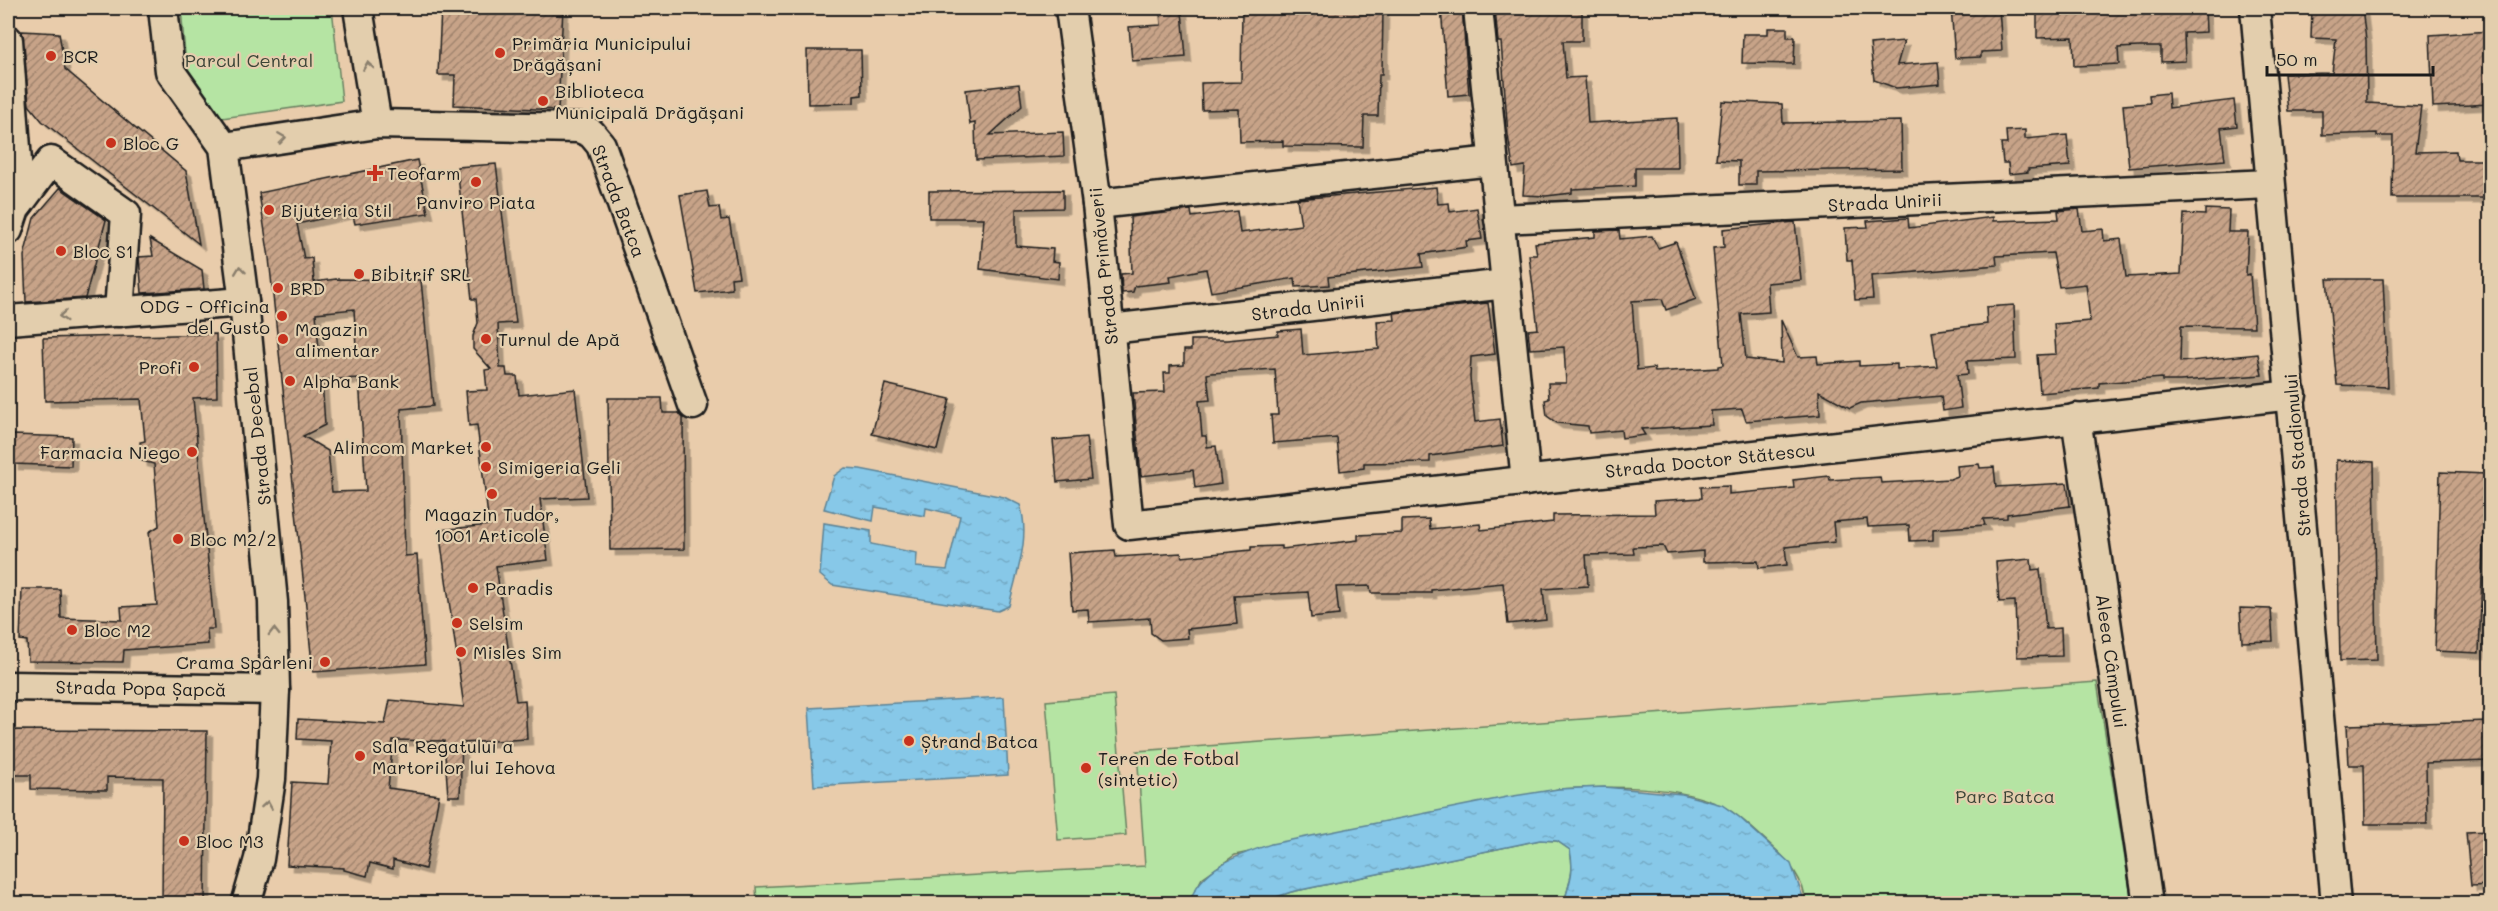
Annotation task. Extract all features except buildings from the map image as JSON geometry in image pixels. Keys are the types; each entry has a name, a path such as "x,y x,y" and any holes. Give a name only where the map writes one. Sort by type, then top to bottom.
{"street":[{"path":"358,8 377,124"},
{"name":"Strada Primăverii","path":"1070,8 1097,204 1129,525"},
{"path":"1478,8 1526,481"},
{"name":"Strada Stadionului","path":"2255,8 2270,184 2292,395 2336,903"},
{"path":"164,11 170,71 224,147"},
{"path":"8,40 20,202"},
{"name":"Strada Batca","path":"224,147 377,124 579,128 591,133 601,145 693,405"},
{"name":"Strada Decebal","path":"224,147 244,302 273,602 275,690 271,779 258,859 246,903"},
{"path":"8,230 20,202 51,161 126,214 119,312"},
{"path":"1097,204 1493,161"},
{"name":"Strada Unirii","path":"1499,219 2270,184"},
{"name":"Strada Unirii","path":"1110,329 1506,284"},
{"path":"8,320 244,302"},
{"name":"Strada Doctor Stătescu","path":"1129,525 2292,395"},
{"name":"Aleea Câmpului","path":"2076,418 2148,903"},
{"name":"Strada Popa Șapcă","path":"8,686 275,690"}],"green space":[{"name":"Parcul Central","path":"181,8 332,8 342,101 222,118 186,66"},
{"name":"Parc Batca","path":"2097,682 2132,903 1805,903 1799,879 1778,851 1742,819 1722,806 1704,799 1663,790 1598,787 1558,789 1235,855 1202,878 1189,903 757,904 756,887 1145,866 1137,751"},
{"name":"Teren de Fotbal (sintetic)","path":"1114,695 1126,835 1058,840 1046,701"},
{"path":"1540,840 1557,841 1570,850 1572,872 1564,903 1259,904 1291,892"}],"water":[{"path":"845,468 1004,497 1020,505 1024,530 1023,543 1009,606 998,611 832,585 820,575 824,523 871,531 871,544 917,553 916,567 947,570 960,516 926,508 925,516 875,507 873,521 824,509 834,476"},
{"name":"Ștrand Batca","path":"1004,697 1008,775 814,786 809,708"},
{"path":"1604,787 1682,794 1722,805 1739,817 1791,864 1805,903 1564,903 1572,872 1570,850 1557,841 1540,840 1291,892 1259,903 1189,903 1202,880 1212,871 1234,858 1271,844 1507,797 1558,789"}],"place":[{"name":"Primăria Municipului Drăgășani","path":"500,53"},
{"name":"BCR","path":"51,56"},
{"name":"Biblioteca Municipală Drăgășani","path":"543,101"},
{"name":"Bloc G","path":"111,143"},
{"name":"Teofarm","path":"375,173"},
{"name":"Panviro Piata","path":"476,182"},
{"name":"Bijuteria Stil","path":"269,210"},
{"name":"Bloc S1","path":"61,251"},
{"name":"Bibitrif SRL","path":"359,274"},
{"name":"BRD","path":"278,288"},
{"name":"ODG - Officina del Gusto","path":"282,316"},
{"name":"Magazin alimentar","path":"283,339"},
{"name":"Turnul de Apă","path":"486,339"},
{"name":"Profi","path":"194,367"},
{"name":"Alpha Bank","path":"290,381"},
{"name":"Alimcom Market","path":"486,447"},
{"name":"Farmacia Niego","path":"192,452"},
{"name":"Simigeria Geli","path":"486,467"},
{"name":"Magazin Tudor, 1001 Articole","path":"492,494"},
{"name":"Bloc M2/2","path":"178,539"},
{"name":"Paradis","path":"473,588"},
{"name":"Selsim","path":"457,623"},
{"name":"Bloc M2","path":"72,630"},
{"name":"Misles Sim","path":"461,652"},
{"name":"Crama Spârleni","path":"325,662"},
{"name":"Ștrand Batca","path":"909,741"},
{"name":"Sala Regatului a Martorilor lui Iehova","path":"360,756"},
{"name":"Teren de Fotbal (sintetic)","path":"1086,768"},
{"name":"Bloc M3","path":"184,841"}]}
